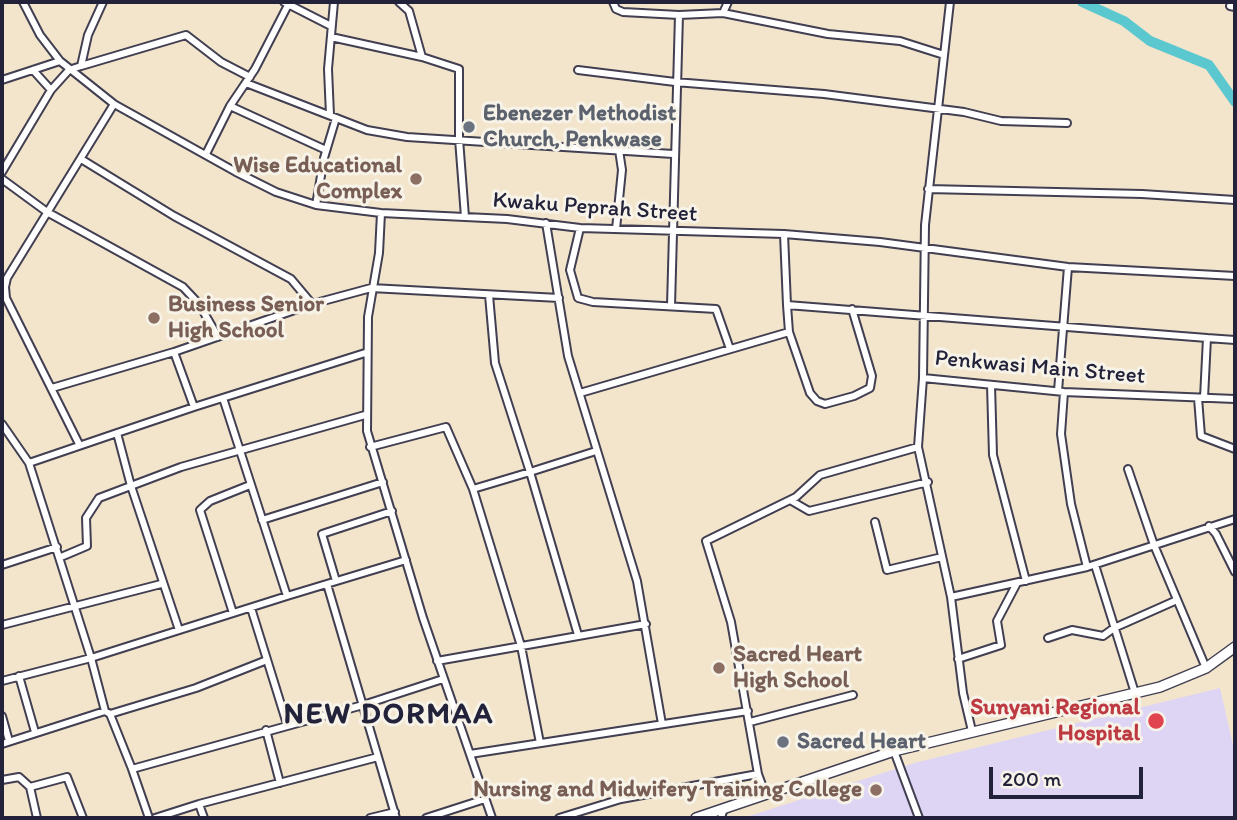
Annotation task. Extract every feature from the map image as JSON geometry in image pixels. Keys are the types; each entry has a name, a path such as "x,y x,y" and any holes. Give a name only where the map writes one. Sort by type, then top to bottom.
{"highway":[{"path":"696,818 894,751 1181,680 1206,668 1235,647"}],"street":[{"name":"Kwaku Peprah Street","path":"23,2 40,35 60,61 114,104 276,191 316,205 381,214 546,223 580,228 673,233 784,234 880,242 923,250 1068,267 1235,276"},
{"path":"81,66 88,35 103,2"},
{"path":"316,205 333,117 328,69 334,2"},
{"path":"398,2 409,11 422,57"},
{"path":"613,2 616,9 623,12 679,15 723,13 828,34 900,41 944,55"},
{"path":"723,13 728,2"},
{"name":"Penkwasi Main Street","path":"950,2 923,250 923,378 1061,392 1235,399"},
{"path":"206,154 229,106 248,80 286,4 331,26"},
{"path":"671,306 673,154 679,15"},
{"path":"2,172 51,90 69,70 186,35 248,80 333,117 382,132 559,149 673,154"},
{"path":"331,37 422,57 459,69 459,139 465,218"},
{"path":"2,80 60,61"},
{"path":"33,70 51,90"},
{"path":"578,70 676,82 824,94 1001,121 1067,123"},
{"path":"79,444 6,298 4,279 114,104"},
{"path":"229,106 326,150"},
{"path":"616,229 622,170 619,150"},
{"path":"81,159 181,220 291,279 312,304"},
{"path":"2,179 47,212 183,287 200,304 218,337"},
{"path":"928,189 1142,194 1235,200"},
{"path":"381,214 379,253 371,288 365,353 365,415 370,447 443,679 492,818"},
{"path":"546,223 565,341 637,581 662,724"},
{"path":"580,228 570,270 578,298 593,302 716,309 730,349"},
{"path":"784,234 789,332 810,393 817,401 825,404 854,396 870,388 872,376 852,309"},
{"path":"1068,267 1063,326 1061,433 1071,504 1135,693"},
{"path":"52,388 174,352 312,304 371,288 559,298"},
{"path":"489,295 489,327 495,363 579,635"},
{"path":"788,305 1235,340"},
{"path":"580,393 789,332"},
{"path":"1207,338 1200,436 1235,449"},
{"path":"174,352 194,407"},
{"path":"29,463 79,444 365,353"},
{"path":"923,378 918,447 928,482 951,597 958,659 972,730"},
{"path":"992,385 993,455 1026,581"},
{"path":"223,398 287,596"},
{"path":"61,557 87,546 86,518 95,500 181,467 365,415"},
{"path":"2,424 29,463 61,557 107,713 152,818 378,757"},
{"path":"370,447 446,427 473,489 521,646 540,743"},
{"path":"117,433 161,584 179,630"},
{"path":"765,793 758,774 731,622 706,541 790,500 820,475 918,447"},
{"path":"473,489 596,451"},
{"path":"1128,469 1154,545 1206,668"},
{"path":"262,520 383,482"},
{"path":"790,500 809,511 928,482"},
{"path":"233,612 200,510 209,501 250,485"},
{"path":"336,581 322,534 392,511"},
{"path":"951,597 1091,566 1235,519"},
{"path":"875,522 887,570 942,557"},
{"path":"1209,526 1216,534 1235,572"},
{"path":"2,565 57,547"},
{"path":"2,681 90,658 406,560"},
{"path":"958,659 1000,645 998,621 1017,583"},
{"path":"2,625 161,584"},
{"path":"327,584 395,815 370,818"},
{"path":"1048,638 1072,630 1104,636 1114,628 1177,600"},
{"path":"251,608 287,724"},
{"path":"438,661 646,624"},
{"path":"2,744 35,732 196,688 267,660"},
{"path":"19,676 35,732"},
{"path":"132,769 363,705 443,679"},
{"path":"750,722 853,695"},
{"path":"470,754 748,711"},
{"path":"2,716 9,741"},
{"path":"266,730 280,783"},
{"path":"894,751 918,818"},
{"path":"559,818 621,799 758,774"},
{"path":"2,780 19,777 30,788 37,818"},
{"path":"30,788 67,777 83,818"},
{"path":"426,818 485,799"},
{"path":"199,804 204,818"},
{"path":"721,818 724,808"}],"shaded area":[{"name":"Sunyani Regional Hospital","path":"1220,688 1235,754 1235,818 743,818 914,763"}],"waterway":[{"path":"1082,2 1124,21 1150,41 1209,65 1235,102"}],"place":[{"name":"Ebenezer Methodist Church, Penkwase","path":"469,127"},
{"name":"Wise Educational Complex","path":"416,179"},
{"name":"Business Senior High School","path":"154,318"},
{"name":"Sacred Heart High School","path":"719,668"},
{"name":"Sunyani Regional Hospital","path":"1156,721"},
{"name":"Sacred Heart","path":"783,742"},
{"name":"Nursing and Midwifery Training College","path":"876,790"}],"district":[{"name":"NEW DORMAA","path":"389,715"}]}
